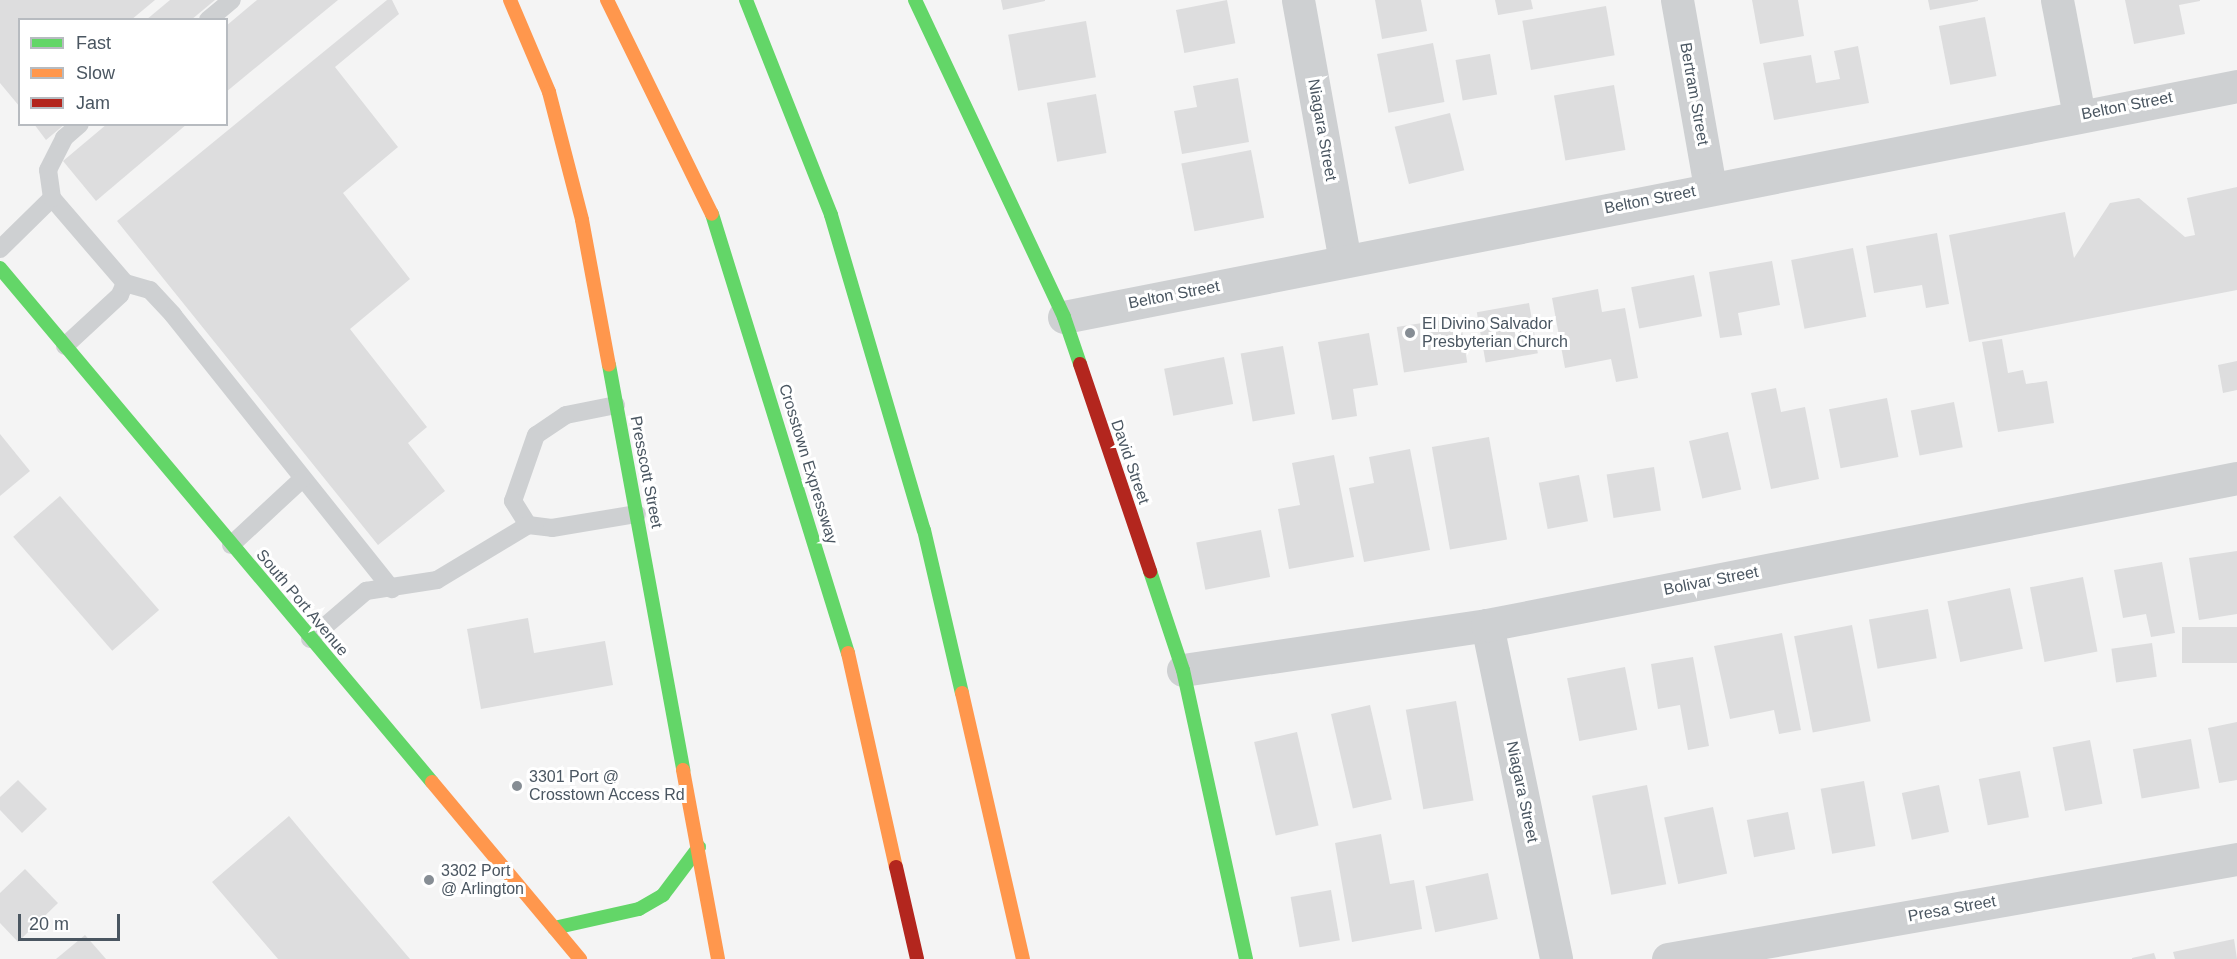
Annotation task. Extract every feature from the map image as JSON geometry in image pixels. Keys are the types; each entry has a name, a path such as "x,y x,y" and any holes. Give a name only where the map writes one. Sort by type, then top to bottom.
{"main road":[{"name":"Presscott Street","path":"510,0 549,92 582,220 718,959"},
{"name":"Crosstown Expressway","path":"607,0 709,203 840,619 917,959"},
{"path":"746,0 831,215 924,530 1023,959"},
{"name":"David Street","path":"915,0 1064,317 1183,670 1246,959"},
{"name":"South Port Avenue","path":"0,268 579,959"},
{"path":"554,928 639,909 663,895 699,847"},
{"path":"712,919 730,959"}],"street":[{"name":"Niagara Street","path":"1298,0 1345,261"},
{"name":"Bertram Street","path":"1677,0 1710,188"},
{"path":"2057,0 2079,115"},
{"name":"Belton Street","path":"1064,317 2079,115 2237,86"},
{"name":"Bolivar Street","path":"1183,670 1487,625 2237,478"},
{"name":"Niagara Street","path":"1487,625 1556,959"},
{"name":"Presa Street","path":"1668,959 2237,859"}],"lane":[{"path":"210,18 232,0"},
{"path":"78,126 64,138 48,170 52,198 125,283 150,290 173,315 392,589"},
{"path":"0,249 52,198"},
{"path":"65,346 120,295 125,283"},
{"path":"528,525 513,501 536,435 566,416 616,405"},
{"path":"231,545 303,478"},
{"path":"310,639 366,591 392,589 437,580 528,525 552,528 637,514"}],"building":[{"path":"0,0 155,0 133,18 18,18 18,105 0,83"},
{"path":"170,0 215,0 193,18 148,18"},
{"path":"257,0 338,0 228,90 228,24"},
{"path":"387,0 392,0 399,14 335,67 398,147 343,193 410,279 350,329 427,427 408,443 445,491 378,545 117,221"},
{"path":"1001,0 1045,0 1045,1 1003,10"},
{"path":"1227,0 1235,43 1184,53 1176,10"},
{"path":"1375,0 1421,0 1427,31 1382,39"},
{"path":"1495,0 1531,0 1533,9 1498,15"},
{"path":"1752,0 1798,0 1804,36 1760,44"},
{"path":"1928,0 1978,0 1978,1 1930,10"},
{"path":"2125,0 2200,1 2179,5 2185,34 2134,44"},
{"path":"1606,6 1615,55 1531,70 1522,21"},
{"path":"1985,17 1996,76 1950,85 1939,26"},
{"path":"1086,21 1096,77 1018,91 1008,35"},
{"path":"1433,43 1444,102 1388,113 1377,54"},
{"path":"1858,46 1869,103 1774,120 1763,63 1811,55 1816,83 1840,79 1834,51"},
{"path":"1490,54 1497,94 1463,100 1456,60"},
{"path":"1238,78 1249,142 1182,154 1174,111 1197,107 1193,86"},
{"path":"1614,85 1625,150 1565,161 1554,96"},
{"path":"1096,94 1106,153 1057,162 1047,103"},
{"path":"1450,113 1464,170 1409,184 1395,127"},
{"path":"36,126 63,126 46,140"},
{"path":"105,126 185,126 96,201 63,161"},
{"path":"1251,150 1264,218 1194,231 1181,164"},
{"path":"2237,187 2237,290 1969,342 1949,235 2065,212 2074,258 2110,203 2139,198 2185,237 2195,235 2187,198"},
{"path":"1937,233 1949,304 1926,308 1922,285 1874,293 1866,246"},
{"path":"1853,248 1866,317 1805,329 1791,260"},
{"path":"1772,261 1780,305 1738,313 1742,335 1720,338 1709,272"},
{"path":"1694,275 1702,316 1639,328 1631,287"},
{"path":"1598,289 1602,312 1625,308 1638,378 1616,382 1611,359 1565,368 1552,298"},
{"path":"1529,303 1538,353 1486,362 1477,312"},
{"path":"1460,317 1467,362 1404,372 1397,327"},
{"path":"1369,333 1378,385 1353,389 1357,416 1332,420 1318,342"},
{"path":"2002,339 2008,373 2023,370 2026,384 2047,381 2054,423 1998,432 1982,342"},
{"path":"1283,346 1295,414 1253,421 1241,353"},
{"path":"1224,357 1233,404 1173,416 1164,369"},
{"path":"2237,361 2237,390 2223,393 2218,365"},
{"path":"1776,388 1781,412 1805,407 1819,479 1771,489 1751,393"},
{"path":"1887,398 1898,457 1841,468 1829,409"},
{"path":"1954,402 1963,447 1920,456 1911,410"},
{"path":"1728,432 1741,489 1702,498 1689,441"},
{"path":"0,434 30,471 0,496"},
{"path":"1489,437 1507,539 1450,549 1432,447"},
{"path":"1410,449 1430,550 1364,562 1349,488 1374,483 1369,457"},
{"path":"1334,455 1354,557 1289,569 1278,509 1300,505 1292,463"},
{"path":"1654,467 1661,510 1613,518 1607,475"},
{"path":"1579,475 1588,521 1548,529 1539,483"},
{"path":"60,496 159,610 112,651 13,537"},
{"path":"1261,530 1270,577 1205,590 1196,543"},
{"path":"2237,551 2237,614 2199,620 2189,558"},
{"path":"2162,562 2175,633 2151,637 2146,614 2123,618 2114,570"},
{"path":"2083,577 2098,652 2044,662 2030,587"},
{"path":"2010,588 2023,649 1960,662 1947,601"},
{"path":"1928,609 1937,658 1878,669 1869,619"},
{"path":"528,618 534,653 605,641 613,685 481,709 467,629"},
{"path":"1852,625 1871,721 1813,732 1794,636"},
{"path":"2182,627 2237,627 2237,663 2182,663"},
{"path":"1782,633 1801,730 1779,734 1774,710 1730,719 1714,646"},
{"path":"2152,643 2157,677 2116,682 2111,649"},
{"path":"1693,657 1709,746 1688,750 1680,705 1658,709 1651,664"},
{"path":"1625,667 1637,730 1579,741 1567,678"},
{"path":"1456,701 1474,800 1423,809 1406,710"},
{"path":"1370,705 1392,800 1353,809 1331,714"},
{"path":"2237,722 2237,780 2219,783 2208,728"},
{"path":"1297,732 1319,826 1276,835 1254,742"},
{"path":"2191,739 2200,788 2142,798 2133,749"},
{"path":"2090,740 2102,804 2065,811 2053,747"},
{"path":"2020,771 2029,817 1988,825 1979,779"},
{"path":"18,780 47,809 22,833 0,810 0,797"},
{"path":"1864,781 1875,846 1832,854 1821,789"},
{"path":"1647,785 1666,884 1611,895 1592,796"},
{"path":"1939,785 1949,832 1912,840 1902,793"},
{"path":"1713,807 1727,874 1678,884 1664,817"},
{"path":"1788,812 1795,849 1754,857 1747,820"},
{"path":"289,816 410,959 278,959 212,882"},
{"path":"1381,834 1390,884 1414,880 1422,929 1352,942 1335,843"},
{"path":"25,869 58,903 18,942 0,923 0,893"},
{"path":"1488,873 1498,919 1435,932 1425,886"},
{"path":"1331,890 1340,940 1299,947 1291,897"},
{"path":"85,935 106,959 56,959"},
{"path":"2234,939 2237,959 2175,959 2173,952"},
{"path":"2154,953 2156,959 2132,959 2132,958"}],"traffic: fast":[{"path":"746,0 831,215 924,530 962,693"},
{"path":"915,0 1064,317 1080,364"},
{"path":"712,214 848,653"},
{"path":"0,268 432,782"},
{"path":"609,365 683,770"},
{"path":"1150,571 1183,670 1246,959"},
{"path":"554,928 639,909 663,895 699,847"}],"traffic: slow":[{"path":"510,0 549,92 582,220 609,365"},
{"path":"607,0 712,214"},
{"path":"848,653 896,867"},
{"path":"962,693 1023,959"},
{"path":"683,770 718,959"},
{"path":"432,782 580,959"}],"traffic: jam":[{"path":"1080,364 1150,571"},
{"path":"896,867 917,959"}],"place":[{"name":"El Divino Salvador Presbyterian Church","path":"1410,333"},
{"name":"3301 Port @ Crosstown Access Rd","path":"517,786"},
{"name":"3302 Port @ Arlington","path":"429,880"}]}
